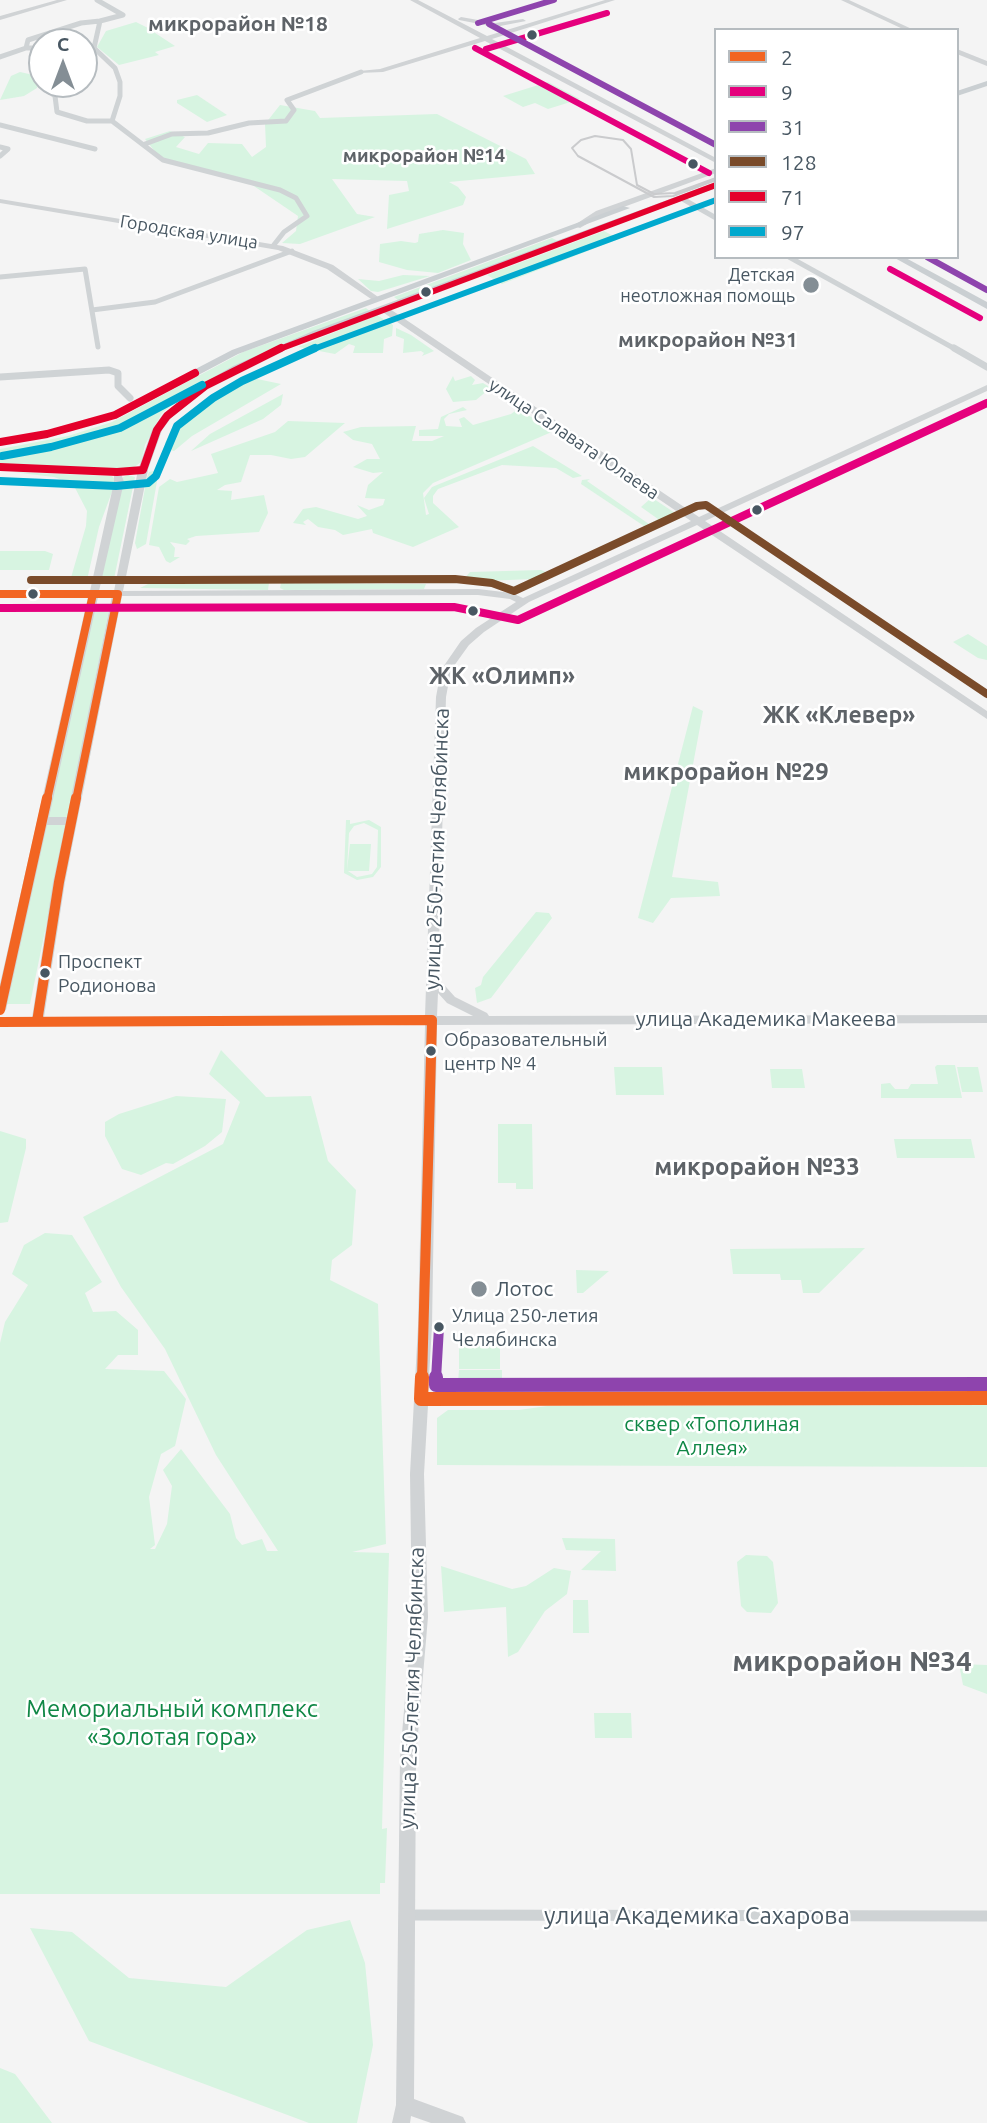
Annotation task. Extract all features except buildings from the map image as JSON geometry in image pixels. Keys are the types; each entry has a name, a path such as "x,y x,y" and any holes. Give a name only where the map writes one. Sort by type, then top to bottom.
{"main road":[{"path":"959,84 987,74"},
{"path":"959,93 987,83"},
{"path":"597,94 714,160"},
{"path":"0,467 117,472 143,470 150,445 162,423 181,402 269,352 379,302 714,173"},
{"path":"0,442 47,434 115,415 235,352 567,241 714,187"},
{"path":"555,234 567,241"},
{"name":"Городская улица","path":"292,251 330,267 379,302"},
{"path":"901,259 987,306"},
{"path":"912,259 987,299"},
{"name":"улица Салавата Юлаева","path":"379,302 700,521"},
{"path":"93,594 119,481 117,472"},
{"name":"улица Академика Макеева","path":"0,1022 37,1022"}],"street":[{"path":"0,18 64,0"},
{"path":"2,55 26,48 28,40 81,23 123,15 97,0"},
{"path":"413,0 713,153"},
{"path":"425,0 488,36"},
{"path":"488,36 603,0"},
{"path":"145,144 172,134 286,121 294,110 287,100 298,94 361,72 378,70 612,0"},
{"path":"847,1 908,28"},
{"path":"461,19 495,25 547,16"},
{"path":"98,29 100,21"},
{"path":"959,51 987,63"},
{"path":"98,52 116,68 119,76 120,96 112,121"},
{"path":"55,98 57,112 68,118 112,121 163,160 280,190 296,198 307,216 284,232 273,246"},
{"path":"0,125 95,149"},
{"path":"0,147 8,150 0,156"},
{"path":"694,149 706,168 697,176"},
{"path":"577,226 598,213 697,176 714,172"},
{"path":"681,198 714,217"},
{"name":"Городская улица","path":"0,201 292,251"},
{"path":"92,310 155,302 292,251"},
{"path":"793,259 987,368"},
{"path":"0,277 85,269 98,347"},
{"path":"0,377 109,370 118,373 118,386 130,398"},
{"name":"улица 250-летия Челябинска","path":"403,2114 408,1757 420,1618 417,1492 442,686 446,670 465,643 496,617 519,604 987,388"},
{"path":"37,1022 72,821 143,470"},
{"name":"улица Салавата Юлаева","path":"700,521 987,711"},
{"name":"улица Салавата Юлаева","path":"700,521 987,716"},
{"path":"0,594 455,593 519,604"},
{"path":"0,1010 93,594"},
{"path":"43,821 72,821"},
{"path":"434,981 451,1000 465,1010 493,1020"},
{"name":"улица Академика Макеева","path":"37,1022 987,1019"},
{"path":"421,1399 987,1398"},
{"name":"улица Академика Сахарова","path":"406,1915 987,1916"},
{"path":"403,2114 457,2123"}],"green space":[{"path":"136,22 175,46 155,52 159,55 119,65 98,48 106,31"},
{"path":"549,54 642,103 637,106 543,56"},
{"path":"20,72 28,74 28,94 0,100 11,76"},
{"path":"548,82 580,99 548,109 535,103 523,107 503,96"},
{"path":"197,95 227,115 207,122 177,103 177,100"},
{"path":"280,105 315,111 320,118 437,114 526,159 535,174 449,182 458,187 466,197 463,205 387,229 389,195 409,191 407,181 332,179 357,214 375,217 300,244 282,243 296,231 298,216 245,180 160,158 145,139 170,131 185,137 176,147 199,154 208,143 242,144 252,157 266,147 265,124"},
{"path":"443,230 464,233 463,244 471,260 438,273 407,270 379,262 380,244 401,241 415,243 418,242 419,234"},
{"path":"604,231 619,239 502,284 487,275"},
{"path":"552,238 558,241 398,300 394,297"},
{"path":"403,275 430,276 378,292 371,291 358,279 379,281"},
{"path":"366,308 371,312 280,345 194,388 162,413 145,445 141,462 132,469 0,466 0,449 68,436 112,422 243,352"},
{"path":"377,315 393,325 392,336 384,339 383,353 353,353 355,346 349,344 335,354 298,347"},
{"path":"396,328 434,351 422,356 424,353 421,351 403,353 404,339 396,336"},
{"path":"243,376 281,384 192,436 174,451 166,449 165,443 170,432 181,419"},
{"path":"453,376 455,381 471,376 475,380 472,385 483,383 496,391 488,390 476,400 453,402 446,389"},
{"path":"283,394 281,405 263,419 191,451 210,434"},
{"path":"463,407 467,410 449,414 444,419 446,426 462,427 459,419 464,417 473,425 511,414 518,409 554,431 433,483 423,493 426,515 429,514 424,498 432,487 533,446 582,476 573,478 556,468 502,465 438,489 433,496 433,503 459,527 413,547 373,533 372,529 343,535 335,530 318,527 308,519 303,522 306,525 293,523 303,509 316,507 358,519 367,516 357,505 369,510 383,505 385,499 365,498 368,485 383,472 373,473 353,467 367,459 380,459 372,444 353,440 343,432 361,427 416,426 412,441 432,441 444,436 419,436 419,430 438,429 441,417"},
{"path":"288,421 345,423 305,457 291,459 250,455 241,482 225,485 217,490 232,491 231,500 264,495 268,513 259,532 196,536 187,539 190,541 186,545 170,542 175,548 174,557 180,557 170,563 166,561 159,547 149,545 159,487 170,479 177,482 218,473 211,454 275,432"},
{"path":"613,467 636,483 639,489 678,515 647,528 581,484 582,480 590,479 587,481 649,524 658,519 641,507 650,499 609,471 605,471"},
{"path":"159,470 146,544 137,549 135,543 147,477 149,472"},
{"path":"12,472 112,476 116,481 99,527 87,580 70,581 86,526 87,511 73,484 54,477"},
{"path":"123,477 135,477 114,579 100,580"},
{"path":"0,551 45,551 53,554 49,570 0,570"},
{"path":"541,570 548,573 532,579 461,582 470,572"},
{"path":"150,583 269,583 268,590 140,588"},
{"path":"281,583 426,584 424,589 284,590 280,588"},
{"path":"109,610 68,818 47,818 92,611"},
{"path":"968,634 987,646 987,660 978,658 953,642"},
{"path":"693,706 703,711 672,877 718,882 720,896 671,898 653,923 638,918"},
{"path":"346,820 350,820 350,824 369,820 381,827 381,867 373,877 357,880 344,873","holes":["364,823 378,830 377,867 372,874 357,877 348,871 369,871 371,844 350,844 347,870 349,833 354,826"]},
{"path":"46,824 67,824 30,1004 7,1004"},
{"path":"536,912 549,913 552,918 491,998 477,1003 475,988 481,985 483,977"},
{"name":"Мемориальный комплекс «Золотая гора»","path":"221,1050 266,1097 311,1096 328,1161 356,1190 352,1245 332,1260 330,1280 378,1304 386,1544 352,1552 389,1553 382,1829 387,1828 385,1883 380,1883 380,1894 0,1894 0,1343 5,1322 28,1285 12,1274 24,1245 45,1233 72,1235 102,1282 85,1293 93,1312 116,1311 138,1330 138,1355 118,1355 105,1369 164,1371 186,1399 175,1446 161,1454 149,1497 155,1545 150,1549 155,1549 167,1524 172,1486 163,1470 181,1449 230,1514 236,1538 242,1545 262,1539 267,1551 278,1551 216,1455 165,1349 121,1287 83,1217 223,1144 240,1102 209,1074"},
{"path":"955,1065 962,1098 881,1098 881,1084 890,1083 895,1089 908,1089 911,1084 938,1084 935,1067"},
{"path":"614,1067 662,1067 664,1095 616,1095"},
{"path":"957,1067 978,1067 983,1092 962,1092"},
{"path":"770,1069 802,1069 805,1088 772,1088"},
{"path":"176,1096 226,1099 222,1132 205,1146 173,1164 166,1163 141,1175 122,1169 105,1136 105,1122 119,1114"},
{"path":"498,1124 532,1124 533,1189 516,1189 516,1183 498,1183"},
{"path":"0,1131 26,1139 26,1148 8,1222 0,1223"},
{"path":"894,1139 971,1139 975,1158 897,1158"},
{"path":"865,1248 819,1293 803,1293 801,1280 781,1280 780,1274 733,1274 730,1249"},
{"path":"576,1270 609,1271 583,1293 577,1293"},
{"path":"459,1341 500,1341 500,1369 459,1369"},
{"path":"459,1370 502,1370 502,1382 458,1382"},
{"name":"сквер «Тополиная Аллея»","path":"987,1405 987,1467 437,1465 437,1418 448,1410 519,1410 547,1406"},
{"path":"562,1538 615,1539 616,1571 581,1570 601,1551 566,1550"},
{"path":"746,1555 767,1556 773,1562 778,1603 771,1613 747,1612 741,1606 737,1562"},
{"path":"441,1566 512,1589 526,1586 554,1568 571,1571 567,1594 545,1611 518,1652 508,1657 506,1607 444,1612"},
{"path":"573,1600 588,1600 589,1633 573,1633"},
{"path":"959,1664 987,1665 987,1694 963,1685"},
{"path":"594,1713 631,1713 632,1738 595,1738"},
{"path":"350,1920 365,1963 373,2045 357,2123 309,2123 89,2041 30,1928 72,1932 129,1978 226,1987 307,1930"},
{"path":"0,2068 15,2074 52,2123 0,2123"}],"tram line":[{"path":"714,179 675,193 654,194 637,185 631,149 623,140 595,136 581,140 572,148 578,156 654,197 673,196 714,181"}],"transit line":[{"name":"31","path":"478,23 554,0"},
{"name":"9","path":"486,49 607,13"},
{"name":"31","path":"489,24 714,144"},
{"name":"9","path":"475,48 709,173"},
{"name":"71","path":"0,467 117,472 143,470 157,430 167,416 205,386 236,368 316,333 714,186"},
{"name":"97","path":"0,481 116,486 148,483 156,476 170,437 177,426 213,398 242,381 321,346 714,201"},
{"name":"31","path":"931,259 987,290"},
{"name":"9","path":"890,269 980,318"},
{"name":"71","path":"0,442 47,434 115,415 195,373"},
{"name":"97","path":"2,456 51,447 120,428 202,385"},
{"name":"9","path":"0,608 454,607 518,620 987,403"},
{"name":"128","path":"175,580 455,579 492,583 514,591 697,506 706,505 987,694"},
{"name":"128","path":"31,580 194,580"},
{"name":"2","path":"0,594 118,594 59,882 37,1022"},
{"name":"2","path":"0,1010 93,594"},
{"name":"2","path":"0,1022 432,1020"},
{"name":"2","path":"421,1399 432,1020"},
{"name":"31","path":"439,1327 436,1385 987,1384"},
{"name":"2","path":"421,1399 987,1398"}],"place":[{"name":"Детская неотложная помощь","path":"811,285"},
{"name":"Проспект Родионова","path":"45,973"},
{"name":"Образовательный центр № 4","path":"431,1051"},
{"name":"Лотос","path":"479,1289"},
{"name":"Улица 250-летия Челябинска","path":"439,1327"}],"district":[{"name":"микрорайон №18","path":"238,24"},
{"name":"микрорайон №14","path":"424,156"},
{"name":"микрорайон №31","path":"708,340"},
{"name":"ЖК «Олимп»","path":"502,676"},
{"name":"ЖК «Клевер»","path":"839,715"},
{"name":"микрорайон №29","path":"726,772"},
{"name":"микрорайон №33","path":"757,1167"},
{"name":"микрорайон №34","path":"852,1662"}]}
